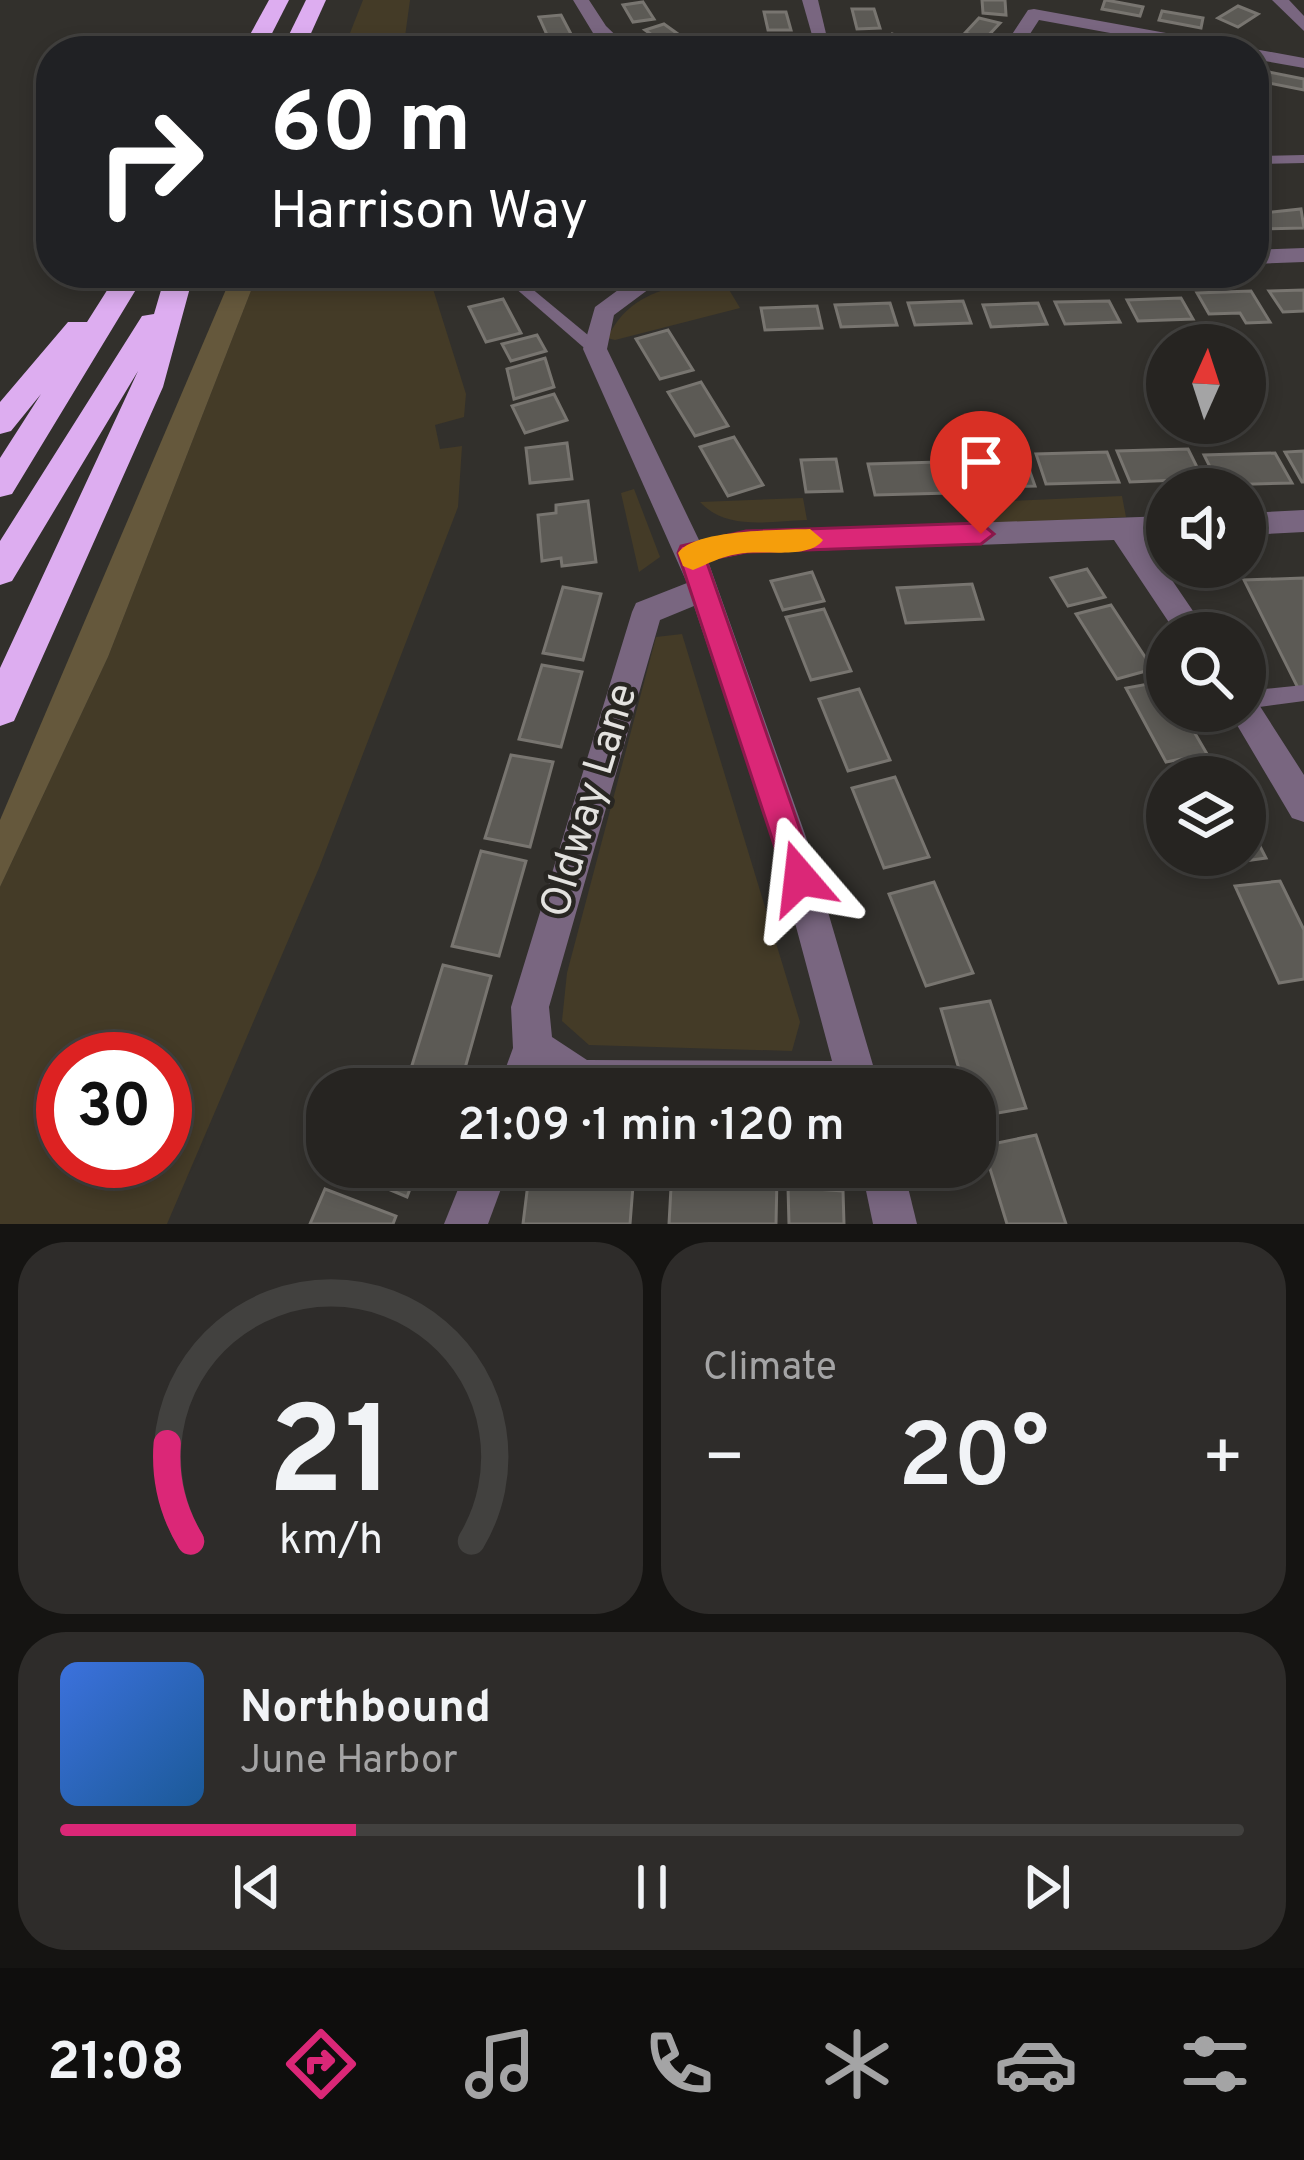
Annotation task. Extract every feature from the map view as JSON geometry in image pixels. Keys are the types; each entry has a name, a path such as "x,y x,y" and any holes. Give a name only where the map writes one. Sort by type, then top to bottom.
{"highway":[{"path":"260,36 279,0"},
{"path":"299,36 316,0"},
{"path":"0,423 116,288"},
{"path":"0,485 120,288"},
{"path":"0,571 172,288"},
{"path":"0,710 148,388 176,288"}],"street":[{"path":"581,0 607,36"},
{"path":"809,0 815,36"},
{"path":"1280,0 1304,26"},
{"path":"1018,36 1034,7 1151,36"},
{"path":"1269,57 1304,63"},
{"path":"1269,257 1304,256"},
{"path":"635,288 603,311 595,350 691,553 789,837 854,1068"},
{"path":"1266,523 1304,521"},
{"path":"691,553 746,542 1146,528"},
{"path":"1121,529 1178,612"},
{"name":"Oldway Lane","path":"526,1068 533,1048 530,1007 647,612 703,589"},
{"path":"1259,732 1304,806"},
{"path":"533,1048 564,1068"},
{"path":"466,1224 480,1188"},
{"path":"887,1188 895,1224"}],"lane":[{"path":"1269,160 1304,159"},
{"path":"523,288 595,350"},
{"path":"1266,698 1304,693"}],"shaded area":[{"path":"363,0 410,0 405,36 349,36"},
{"path":"227,288 252,288 108,657 0,887 0,820"},
{"path":"252,288 433,288 466,394 464,417 435,425 440,449 462,446 458,507 319,868 192,1165 192,1032 36,1032 36,1188 182,1188 167,1224 0,1224 0,887 108,657"},
{"path":"728,288 740,308 615,340 607,338 631,307 663,290"},
{"path":"634,489 660,557 639,572 621,493"},
{"path":"1122,496 1126,517 986,524 979,508 990,502"},
{"path":"803,498 807,520 764,522 723,517 700,502"},
{"path":"682,634 800,1022 792,1051 589,1045 562,1021 567,973 656,637"}],"building":[{"path":"982,0 1005,0 1006,15 983,13"},
{"path":"1105,0 1143,7 1140,16 1102,9"},
{"path":"643,2 654,19 633,22 623,5"},
{"path":"1238,6 1258,14 1238,27 1218,18"},
{"path":"852,9 874,9 880,28 857,29"},
{"path":"1162,11 1203,18 1201,28 1159,20"},
{"path":"764,12 786,12 791,30 768,30"},
{"path":"561,15 571,34 548,36 539,17"},
{"path":"979,18 1000,23 988,36 965,33"},
{"path":"664,24 681,36 653,36 645,30"},
{"path":"1269,72 1304,79 1304,90 1269,83"},
{"path":"1301,209 1304,228 1269,229 1269,212"},
{"path":"1304,290 1304,311 1283,312 1269,291"},
{"path":"1251,291 1270,322 1246,323 1240,313 1209,314 1197,293"},
{"path":"1181,298 1193,319 1138,321 1127,300"},
{"path":"503,299 521,333 486,342 469,307"},
{"path":"963,301 971,323 915,325 908,303"},
{"path":"1109,301 1120,322 1065,324 1055,302"},
{"path":"890,303 897,325 841,327 835,305"},
{"path":"1038,303 1047,324 991,327 983,305"},
{"path":"817,306 822,328 765,330 761,308"},
{"path":"668,330 693,370 660,379 636,339"},
{"path":"537,335 546,351 511,361 502,344"},
{"path":"545,358 554,387 514,399 507,369"},
{"path":"701,382 728,426 695,436 668,392"},
{"path":"554,394 567,420 525,433 512,406"},
{"path":"734,437 763,485 728,496 700,447"},
{"path":"567,443 572,479 530,483 526,448"},
{"path":"1188,449 1198,468 1146,468 1146,481 1130,482 1117,451"},
{"path":"1304,451 1304,482 1302,482 1285,452"},
{"path":"1107,452 1119,482 1046,484 1036,454"},
{"path":"1275,453 1292,483 1266,484 1266,468 1210,468 1204,455"},
{"path":"1024,455 1035,486 962,488 953,457"},
{"path":"836,459 842,491 806,492 801,460"},
{"path":"940,462 949,493 875,495 868,464"},
{"path":"588,501 596,562 562,566 561,558 542,561 538,515 556,513 556,505"},
{"path":"1087,569 1105,597 1068,606 1051,578"},
{"path":"812,572 824,601 783,610 771,581"},
{"path":"1304,578 1304,691 1300,692 1266,624 1266,612 1260,612 1248,588 1266,588 1266,579"},
{"path":"972,584 983,619 906,623 897,588"},
{"path":"563,587 601,594 583,660 543,653"},
{"path":"1111,605 1146,658 1146,671 1117,679 1076,614"},
{"path":"824,609 851,671 811,680 786,617"},
{"path":"542,665 582,672 561,747 519,739"},
{"path":"1146,684 1146,725 1126,688"},
{"path":"859,689 890,760 848,771 819,699"},
{"path":"1150,732 1194,732 1207,754 1197,756 1163,756"},
{"path":"511,755 553,762 530,847 485,838"},
{"path":"895,777 929,857 884,868 852,788"},
{"path":"481,851 526,861 499,956 452,946"},
{"path":"1280,881 1304,930 1304,979 1279,983 1235,886"},
{"path":"934,882 973,973 926,986 889,894"},
{"path":"443,965 491,976 465,1068 411,1068"},
{"path":"990,1001 1026,1108 996,1113 996,1068 959,1068 941,1009"},
{"path":"1036,1135 1066,1224 1007,1224 996,1188 996,1143"},
{"path":"386,1188 410,1188 407,1197"},
{"path":"527,1188 633,1188 630,1224 523,1224"},
{"path":"671,1188 777,1188 776,1224 669,1224"},
{"path":"788,1188 843,1191 844,1224 789,1224"},
{"path":"325,1189 396,1216 393,1224 310,1224"}],"slow traffic":[{"path":"693,559 691,553 746,542 810,540"}],"route":[{"path":"800,878 691,553 746,542 981,534"}]}
